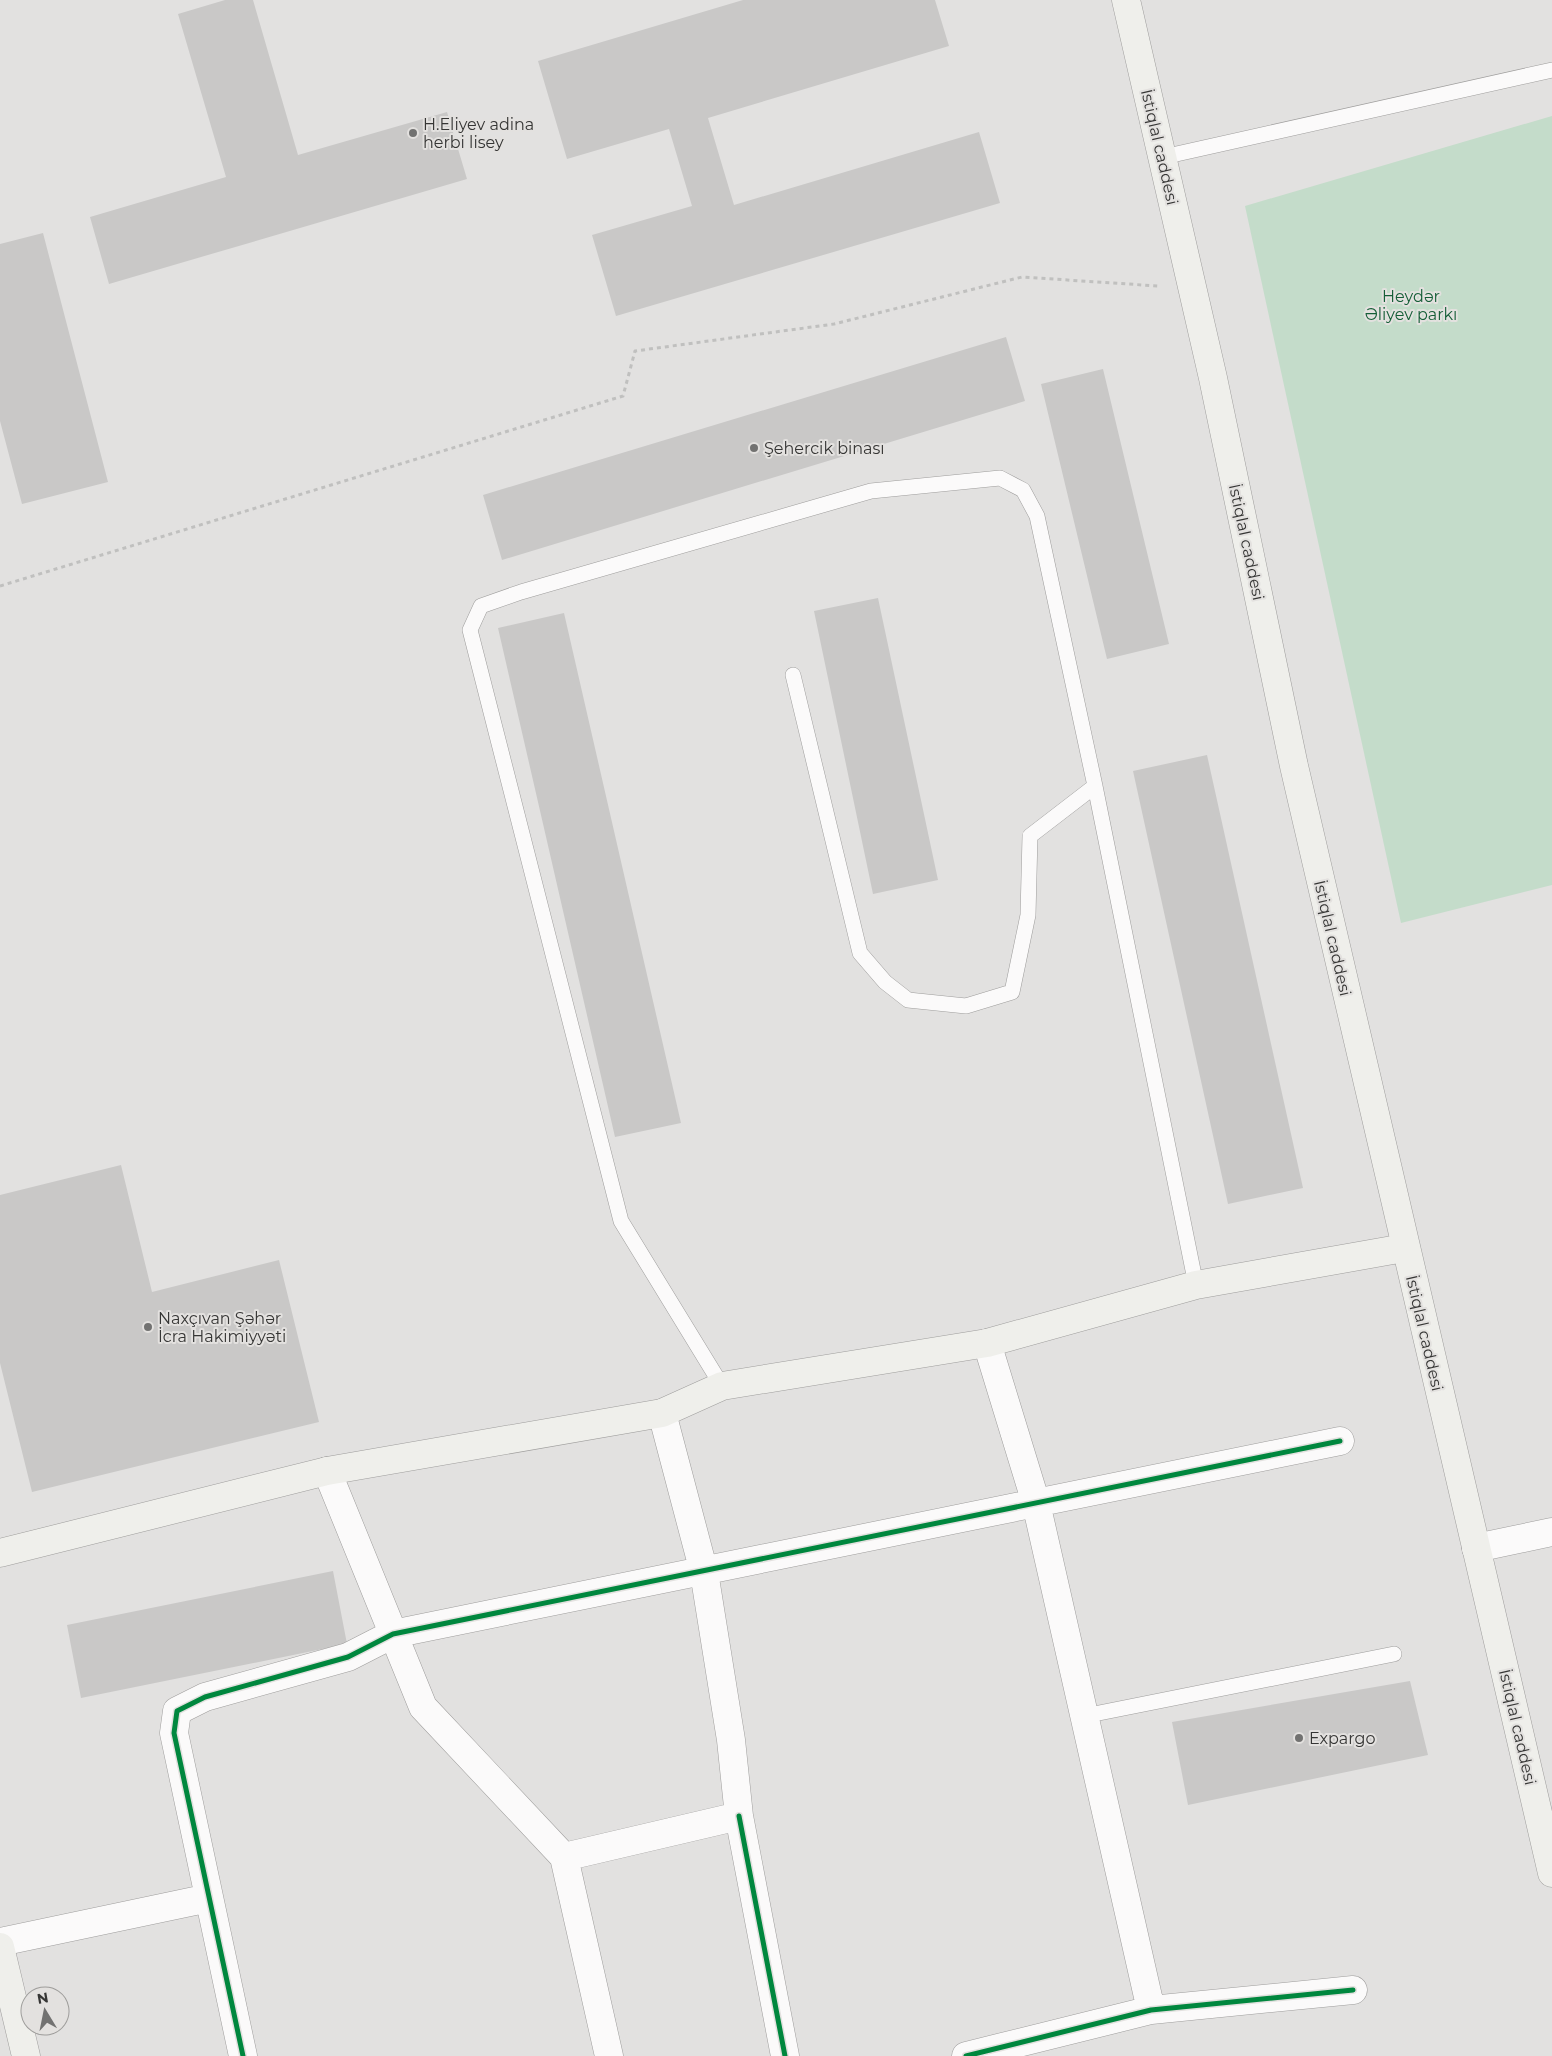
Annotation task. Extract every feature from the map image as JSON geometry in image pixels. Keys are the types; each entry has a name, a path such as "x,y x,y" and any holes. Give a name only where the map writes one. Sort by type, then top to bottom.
{"main road":[{"name":"İstiqlal caddesi","path":"1126,0 1192,288 1294,766 1404,1248 1552,1874"},
{"path":"0,1553 327,1471 662,1413 722,1386 987,1343 1196,1285 1404,1248"},
{"path":"0,1947 26,2056"}],"street":[{"path":"987,1343 1036,1503 1151,2010"},
{"path":"662,1413 704,1572 731,1740 739,1816 785,2056"},
{"path":"243,2056 174,1733 177,1711 204,1697 348,1656 393,1634 1340,1441"},
{"path":"327,1471 423,1707 564,1857 609,2056"},
{"path":"1476,1548 1552,1532"},
{"path":"564,1857 739,1816"},
{"path":"0,1942 209,1898"},
{"path":"966,2056 1151,2010 1353,1990"}],"lane":[{"path":"1163,157 1552,70"},
{"path":"722,1386 621,1221 470,630 481,606 522,592 871,491 1000,478 1023,490 1037,516 1095,786 1196,1285"},
{"path":"792,676 860,953 885,982 908,1000 966,1006 1012,992 1028,915 1030,836 1095,786"},
{"path":"1084,1716 1394,1654"}],"path":[{"path":"0,586 623,396 635,351 834,324 1022,276 1192,288"}],"green space":[{"name":"Heydər Əliyev parkı","path":"1552,116 1552,885 1401,923 1245,206"}],"building":[{"name":"H.Eliyev adina herbi lisey","path":"225,0 253,0 298,155 447,112 467,179 109,284 90,217 226,177 178,14"},
{"path":"743,0 935,0 949,46 708,118 734,205 979,132 1000,203 616,316 592,235 692,206 669,129 567,159 538,61"},
{"path":"43,233 108,482 22,504 0,421 0,244"},
{"name":"Şehercik binası","path":"1006,337 1025,401 502,560 483,495"},
{"path":"1103,369 1169,644 1107,659 1041,384"},
{"path":"878,598 938,880 873,894 814,611"},
{"path":"564,613 681,1123 615,1137 498,628"},
{"path":"1207,755 1303,1188 1228,1204 1133,771"},
{"name":"Naxçıvan Şəhər İcra Hakimiyyəti","path":"121,1165 152,1292 279,1260 319,1422 32,1492 0,1363 0,1195"},
{"path":"333,1571 347,1644 81,1698 67,1625"},
{"name":"Expargo","path":"1410,1681 1428,1755 1188,1805 1172,1722"}],"cycle path":[{"path":"243,2056 174,1733 177,1711 205,1697 348,1657 393,1634 1340,1441"},
{"path":"739,1816 785,2056"},
{"path":"966,2056 1151,2010 1353,1990"}],"place":[{"name":"H.Eliyev adina herbi lisey","path":"413,133"},
{"name":"Şehercik binası","path":"754,448"},
{"name":"Naxçıvan Şəhər İcra Hakimiyyəti","path":"148,1327"},
{"name":"Expargo","path":"1299,1738"}]}
